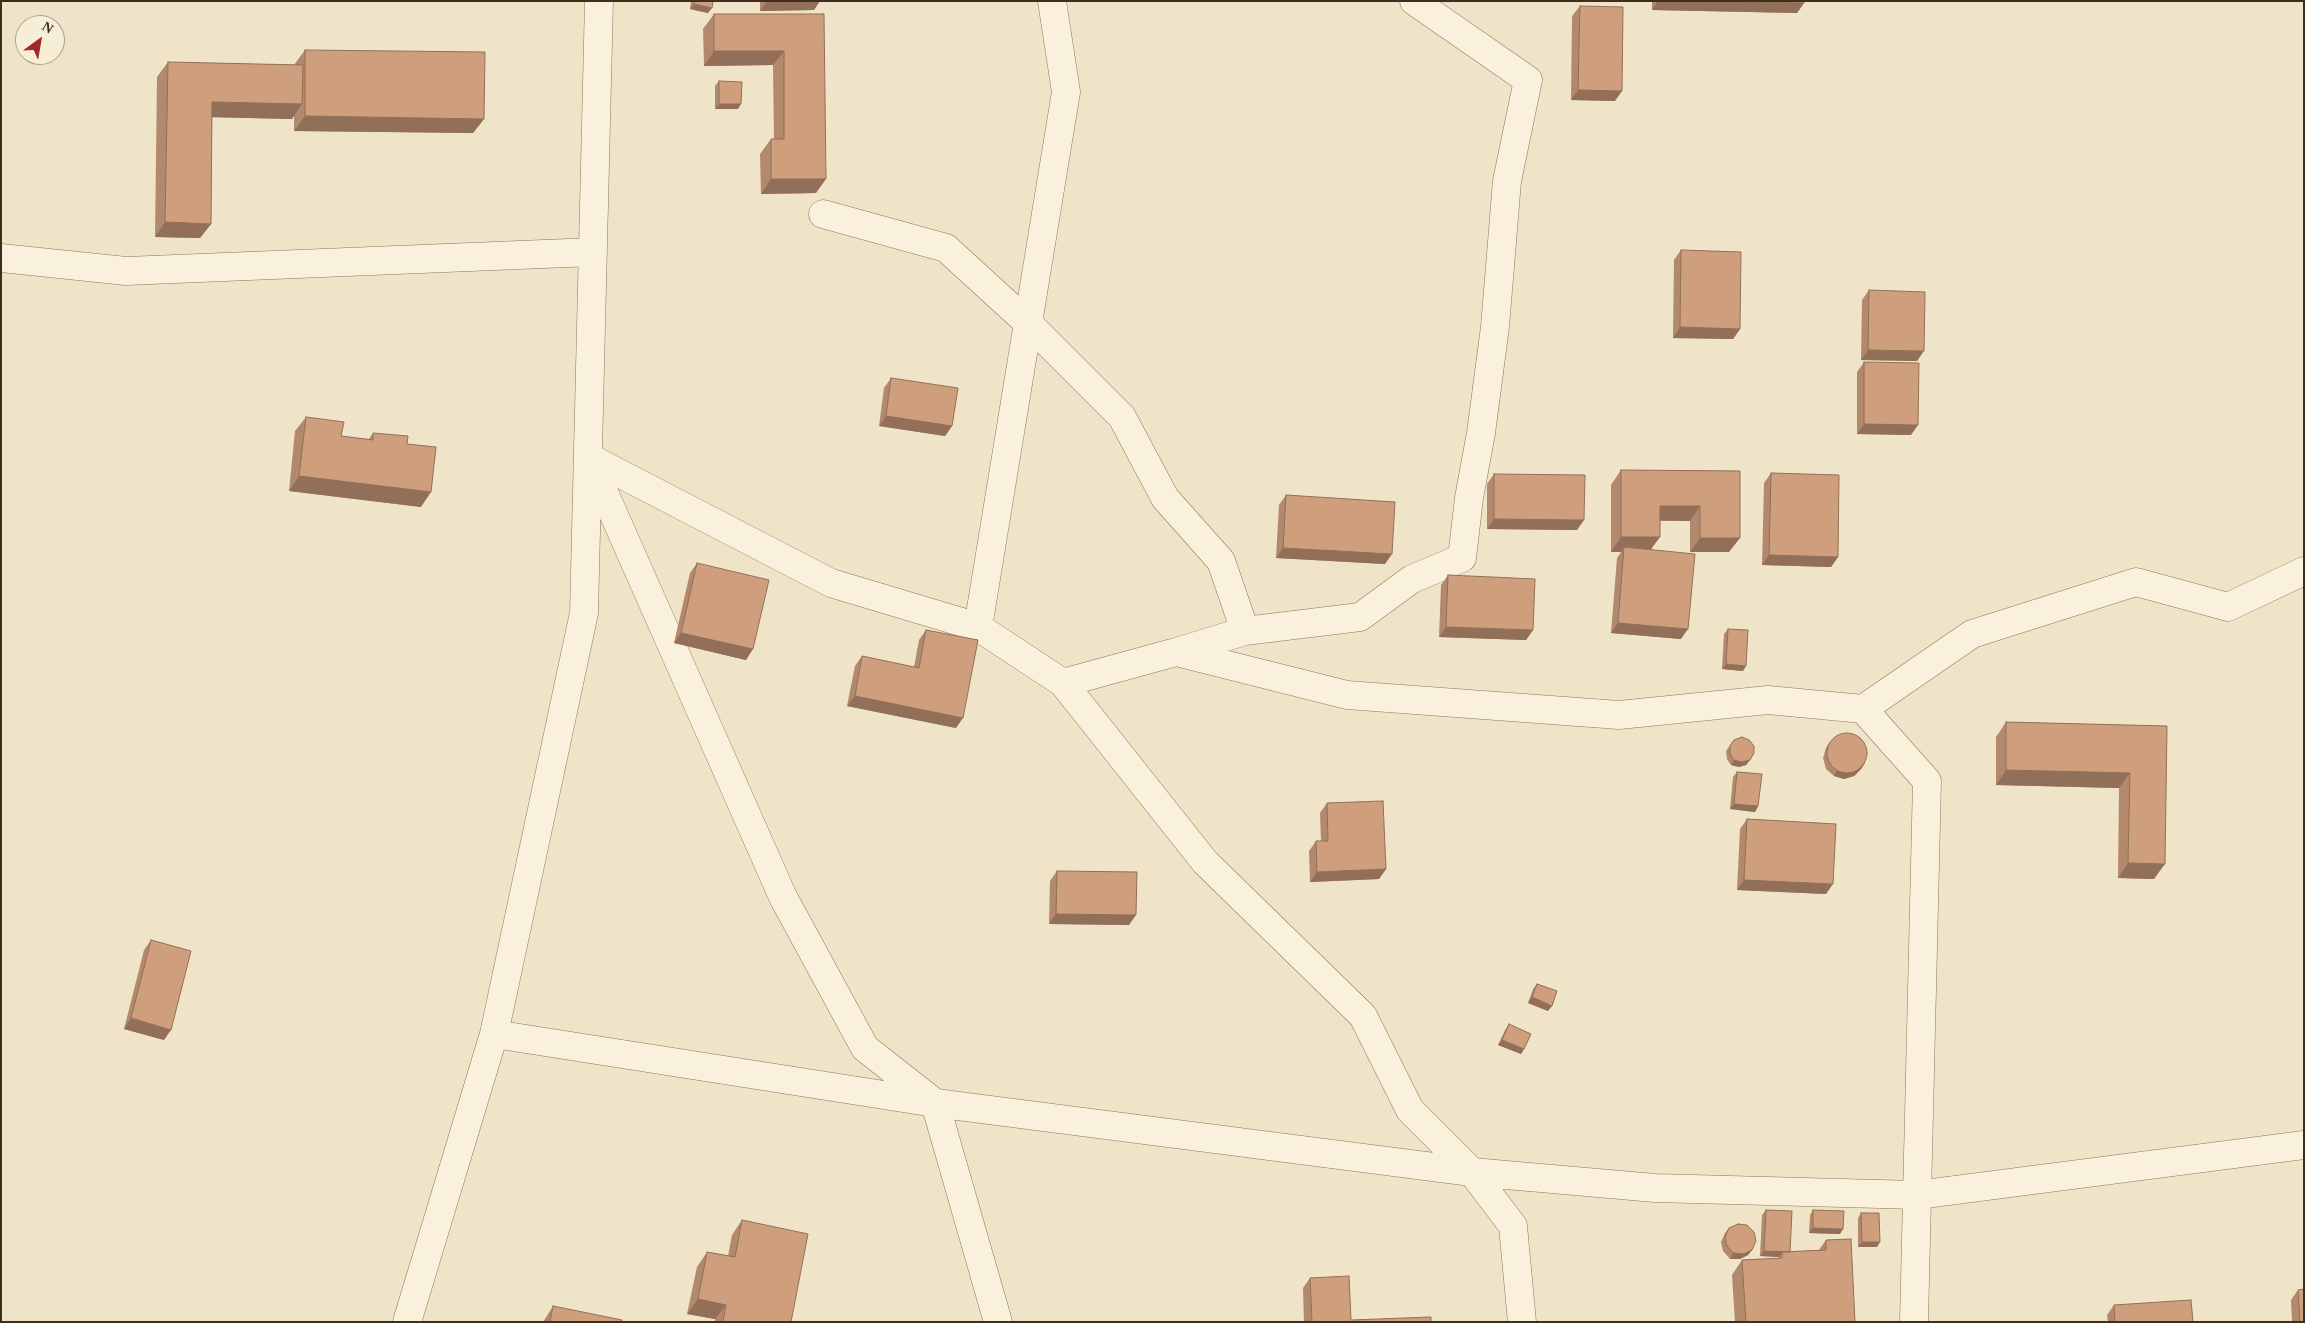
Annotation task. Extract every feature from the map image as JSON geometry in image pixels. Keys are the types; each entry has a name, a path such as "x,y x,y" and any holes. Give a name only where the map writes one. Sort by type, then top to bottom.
{"street":[{"path":"407,1322 494,1034 584,613 600,1"},
{"path":"978,627 1066,92 1052,1"},
{"path":"1063,683 1245,631 1360,617 1412,579 1462,558 1469,498 1481,433 1495,327 1507,180 1528,80 1414,1"},
{"path":"823,214 946,248 1029,324 1122,417 1165,498 1221,561 1245,631"},
{"path":"1,258 126,271 593,252"},
{"path":"588,457 831,583 978,627 1063,683 1205,862 1363,1016 1410,1110 1472,1172 1514,1226 1522,1322"},
{"path":"588,457 792,914 865,1048 935,1103 998,1322"},
{"path":"1176,652 1347,695 1619,715 1768,700 1863,709 1972,634 2136,582 2228,607 2304,571"},
{"path":"1863,709 1927,781 1914,1322"},
{"path":"494,1034 935,1103 1472,1172 1655,1188 1917,1195 2304,1145"}],"building":[{"path":"694,1 713,1 712,8 694,4"},
{"path":"1718,1 1804,1 1804,3"},
{"path":"1580,6 1623,7 1622,91 1578,90"},
{"path":"714,14 824,14 826,179 771,179 771,139 784,139 784,51 714,51"},
{"path":"305,50 485,52 484,119 305,116"},
{"path":"168,62 303,65 302,104 212,102 211,224 165,222"},
{"path":"719,81 742,82 741,104 719,104"},
{"path":"1681,250 1741,252 1740,329 1680,327"},
{"path":"1869,290 1925,292 1924,351 1868,350"},
{"path":"1864,362 1919,363 1918,425 1864,424"},
{"path":"891,378 958,388 952,426 886,416"},
{"path":"306,417 344,422 341,436 373,440 373,433 408,436 407,444 436,447 431,492 299,476"},
{"path":"1621,470 1740,471 1740,538 1700,538 1700,506 1660,506 1660,537 1621,537"},
{"path":"1771,473 1839,475 1838,557 1769,555"},
{"path":"1494,474 1585,475 1584,520 1494,519"},
{"path":"1286,495 1395,502 1392,554 1283,548"},
{"path":"1624,547 1695,554 1688,629 1618,623"},
{"path":"697,563 769,580 753,649 681,633"},
{"path":"1448,575 1535,579 1533,630 1446,627"},
{"path":"1728,629 1748,630 1746,666 1726,664"},
{"path":"926,630 978,640 963,718 855,696 862,656 919,668"},
{"path":"2006,722 2167,726 2165,864 2128,863 2130,773 2006,770"},
{"path":"1843,733 1851,733 1858,736 1864,742 1867,753 1864,764 1858,770 1851,773 1843,773 1836,770 1830,764 1827,757 1827,749 1830,742 1836,736"},
{"path":"1742,737 1749,740 1754,746 1754,753 1750,760 1742,762 1734,760 1730,754 1730,746 1734,740"},
{"path":"1737,772 1762,774 1758,806 1734,804"},
{"path":"1383,801 1386,869 1317,872 1316,841 1328,841 1327,803"},
{"path":"1747,819 1836,824 1833,884 1744,880"},
{"path":"1057,871 1137,872 1136,915 1056,914"},
{"path":"151,940 191,951 171,1030 131,1018"},
{"path":"1537,984 1557,991 1552,1006 1532,997"},
{"path":"1509,1024 1531,1034 1524,1049 1502,1040"},
{"path":"1766,1210 1792,1211 1790,1252 1764,1251"},
{"path":"1813,1210 1844,1211 1843,1229 1813,1228"},
{"path":"1861,1213 1879,1213 1880,1242 1862,1242"},
{"path":"742,1220 808,1234 791,1322 723,1322 726,1305 698,1299 707,1252 735,1257"},
{"path":"1738,1224 1747,1225 1754,1232 1756,1241 1752,1250 1743,1254 1733,1253 1727,1246 1725,1237 1729,1228"},
{"path":"1851,1239 1855,1322 1746,1322 1742,1260 1782,1258 1782,1252 1826,1250 1826,1240"},
{"path":"1349,1276 1351,1320 1431,1317 1431,1322 1312,1322 1310,1278"},
{"path":"2304,1289 2304,1322 2300,1322 2298,1290"},
{"path":"2191,1300 2193,1322 2115,1322 2114,1305"},
{"path":"553,1306 622,1320 622,1322 550,1322"}]}
